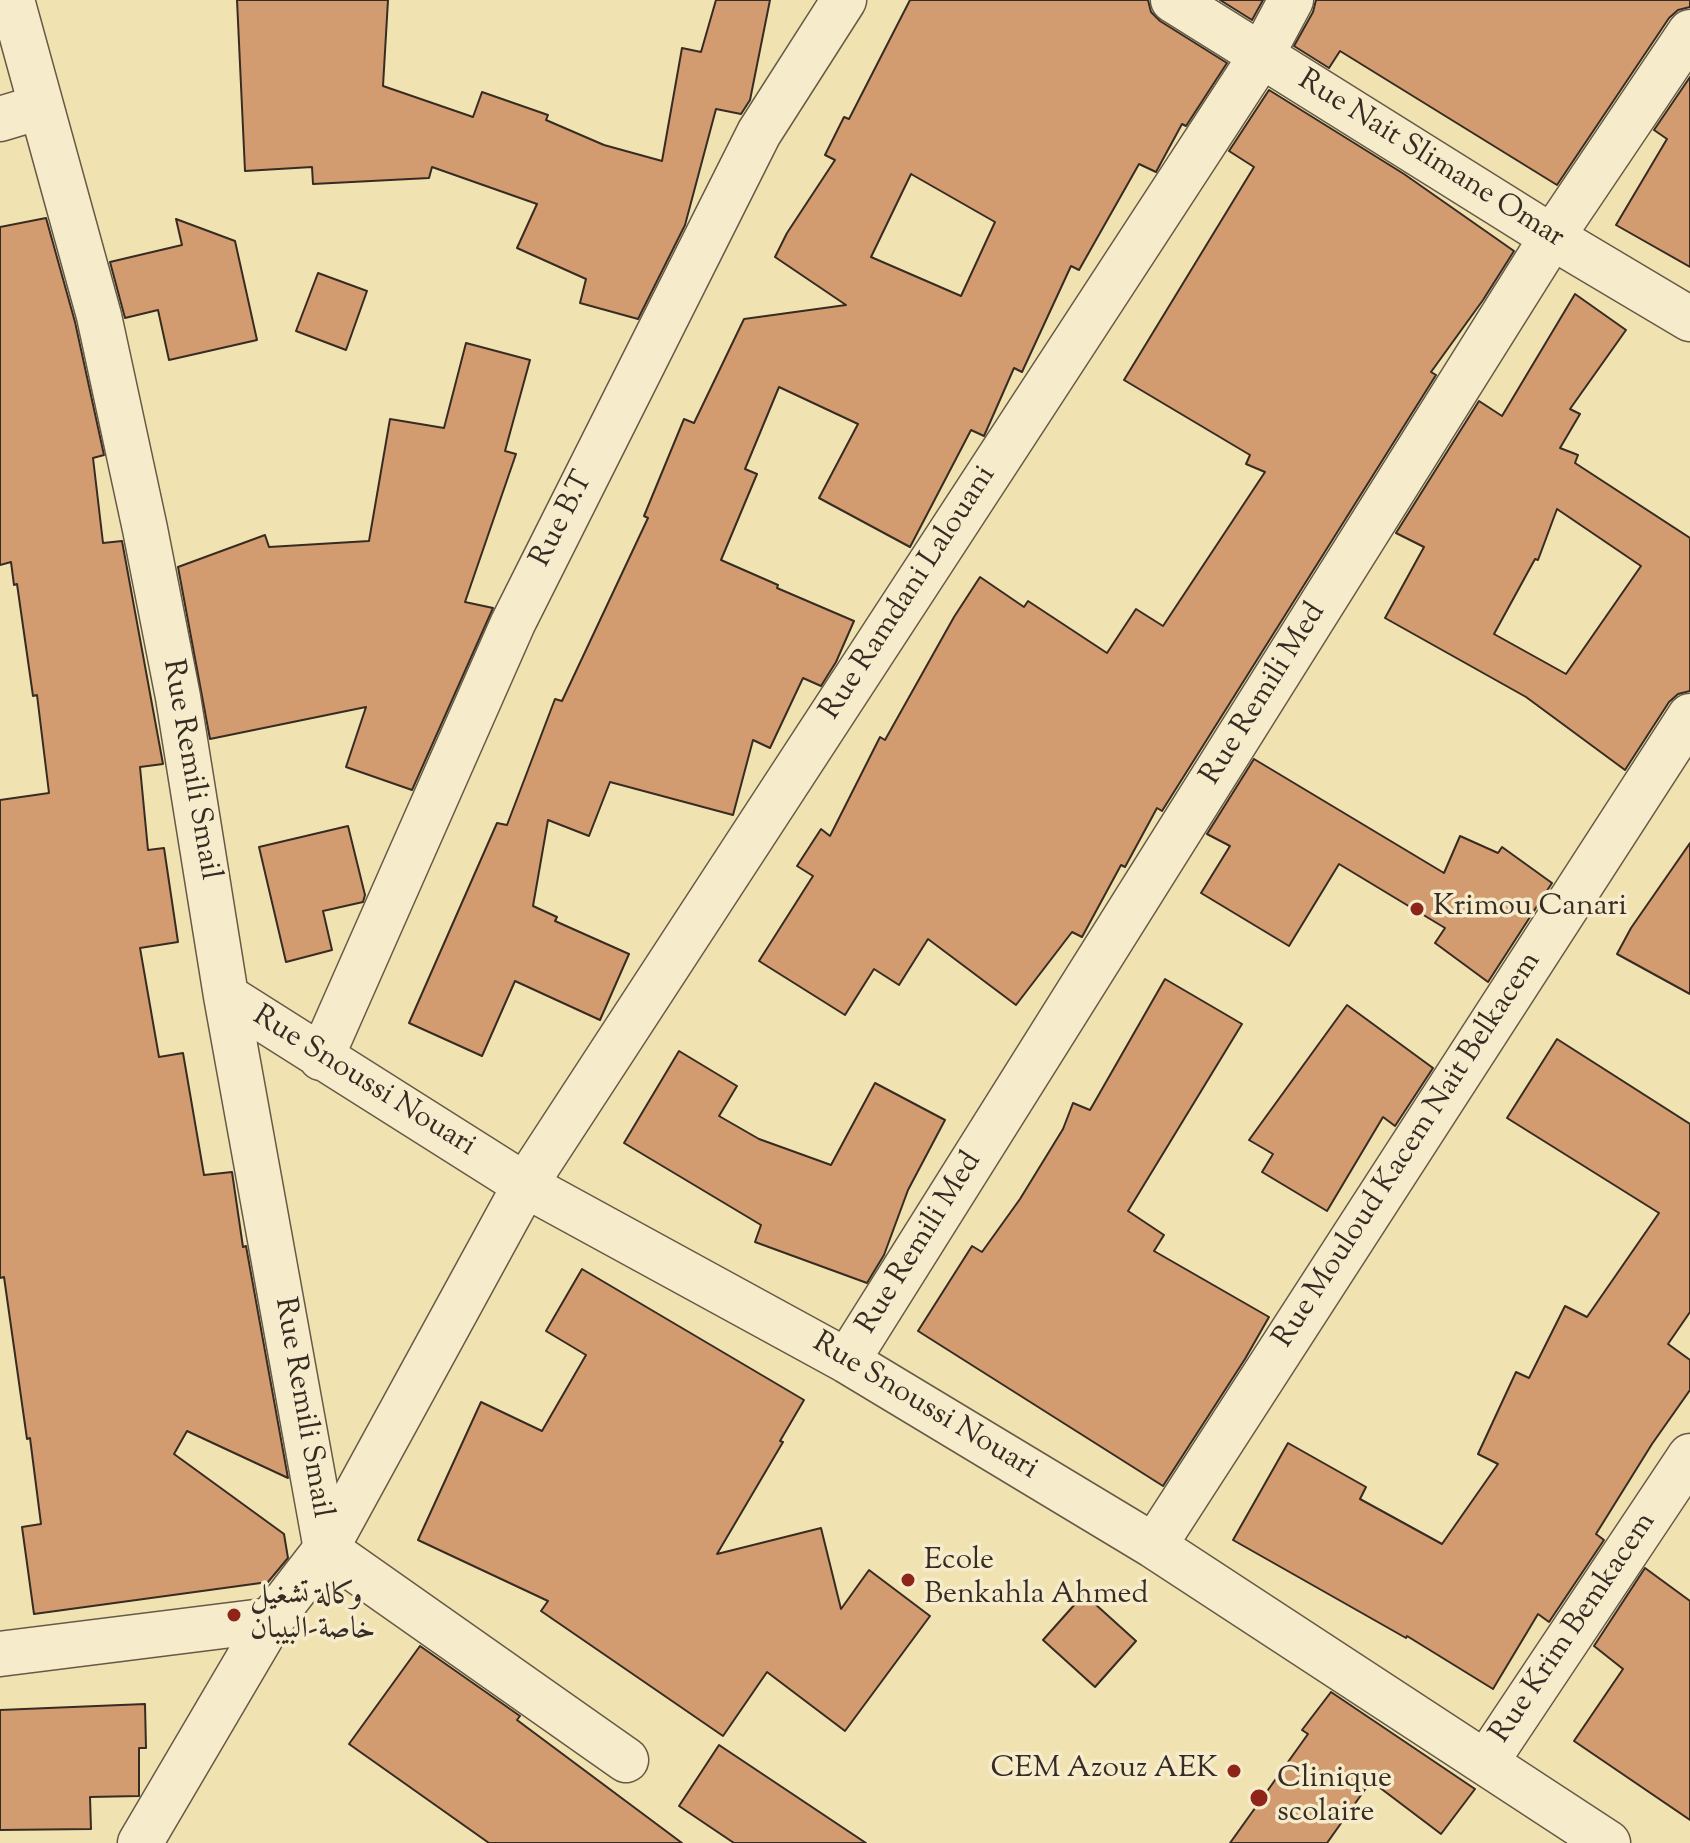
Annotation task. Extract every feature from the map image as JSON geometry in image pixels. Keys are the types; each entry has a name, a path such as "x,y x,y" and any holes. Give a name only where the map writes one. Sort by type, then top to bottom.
{"street":[{"name":"Rue Remili Smail","path":"12,0 20,113 99,316 145,529 178,697 226,996 326,1549"},
{"name":"Rue B.T","path":"321,1058 513,623 759,133 844,0"},
{"name":"Rue Nait Slimane Omar","path":"1173,0 1552,237 1690,319"},
{"name":"Rue Ramdani Lalouani","path":"140,1843 271,1620 326,1549 525,1185 1261,56 1291,0"},
{"name":"Rue Remili Med","path":"847,1361 1552,237 1690,32"},
{"name":"Rue Mouloud Kacem Nait Belkacem","path":"1154,1546 1690,716"},
{"name":"Rue Snoussi Nouari","path":"226,996 525,1185 847,1361 1154,1546 1608,1843"},
{"name":"Rue Krim Bemkacem","path":"1486,1762 1690,1456"},
{"path":"326,1549 626,1760"},
{"path":"0,1654 271,1620"}],"building":[{"path":"237,0 388,0 383,86 473,117 482,92 548,115 546,120 604,145 662,161 682,48 701,52 716,0 770,0 750,100 741,114 716,109 685,225 638,319 580,303 586,279 517,248 537,204 432,167 429,178 313,184 312,167 245,171"},
{"path":"910,0 1148,0 1151,12 1160,21 1227,63 1186,126 1182,124 1156,172 1139,164 1079,270 1071,266 1022,372 1014,368 984,436 971,430 910,547 819,498 858,424 779,387 745,469 757,474 721,560 854,621 836,662 821,686 803,678 770,748 753,740 733,815 610,782 589,836 548,820 533,906 557,917 555,921 629,954 600,1020 515,981 482,1056 409,1023 497,823 507,825 555,699 562,701 648,518 644,516 684,419 694,423 744,319 846,305 775,257 787,233 835,160 825,155 844,117 849,119","holes":["911,174 995,222 961,296 871,257"]},
{"path":"1220,0 1263,0 1252,20"},
{"path":"1316,0 1690,0 1690,7 1678,10 1669,18 1557,185 1340,51 1329,68 1294,46 1313,12"},
{"path":"1690,77 1690,267 1616,225 1667,139 1654,130"},
{"path":"1269,90 1404,174 1514,251 1431,372 1436,375 1162,811 1157,808 1125,867 1121,865 1082,937 1072,932 1016,1005 928,939 899,985 874,969 845,1015 759,961 813,876 797,866 821,829 830,836 880,737 885,740 980,577 1024,607 1028,601 1107,653 1136,609 1163,626 1265,472 1246,464 1250,455 1124,380 1254,167 1229,151"},
{"path":"46,218 75,322 104,455 93,458 103,543 122,541 163,764 140,767 148,850 164,848 178,942 140,948 159,1057 183,1053 204,1175 232,1172 243,1247 246,1246 288,1478 187,1431 174,1454 284,1534 288,1558 268,1582 34,1614 22,1527 41,1524 4,1277 0,1278 0,800 49,793 37,695 33,696 17,584 14,585 11,562 0,565 0,227"},
{"path":"176,219 235,241 257,340 169,360 158,310 125,318 110,262 182,245"},
{"path":"318,273 367,291 346,350 296,331"},
{"path":"1575,294 1626,330 1570,409 1580,414 1560,448 1578,455 1575,463 1690,538 1690,691 1678,694 1669,702 1625,770 1526,697 1385,618 1424,547 1396,533 1479,401 1502,416","holes":["1557,509 1641,566 1566,674 1494,634 1535,559 1538,560"]},
{"path":"466,343 530,360 505,451 516,454 465,602 493,608 412,790 346,767 366,707 210,739 178,567 265,535 269,547 369,541 390,419 444,428"},
{"path":"1254,759 1444,873 1460,836 1498,853 1502,847 1552,883 1488,982 1435,943 1445,928 1339,864 1289,946 1201,893 1230,846 1207,834"},
{"path":"348,826 365,895 363,902 323,911 332,950 286,962 259,847"},
{"path":"1690,843 1690,994 1617,954 1631,928"},
{"path":"1165,979 1242,1024 1128,1211 1164,1235 1154,1251 1269,1317 1163,1486 918,1331 972,1246 982,1252 1020,1199 1063,1129 1073,1103 1090,1110"},
{"path":"1347,1005 1433,1068 1395,1126 1383,1117 1327,1211 1262,1172 1273,1154 1249,1140"},
{"path":"1557,1039 1690,1124 1690,1312 1668,1344 1690,1360 1690,1390 1596,1534 1604,1540 1549,1622 1538,1614 1493,1689 1407,1636 1233,1540 1288,1443 1366,1487 1360,1499 1442,1544 1498,1464 1478,1454 1516,1372 1529,1378 1565,1306 1587,1317 1659,1213 1507,1118"},
{"path":"679,1051 737,1086 719,1116 759,1139 831,1165 875,1083 945,1120 908,1190 884,1255 867,1283 755,1242 761,1225 624,1143"},
{"path":"582,1269 804,1400 717,1554 821,1528 841,1609 869,1570 930,1616 845,1731 767,1672 723,1736 541,1611 548,1601 418,1540 481,1402 542,1431 586,1355 546,1331"},
{"path":"1645,1568 1690,1601 1690,1820 1574,1741 1623,1669 1594,1646"},
{"path":"1084,1594 1136,1641 1095,1687 1043,1640"},
{"path":"420,1646 520,1716 517,1720 682,1843 489,1843 349,1744"},
{"path":"1331,1692 1475,1789 1441,1834 1371,1781 1327,1843 1230,1843 1308,1734 1302,1730"},
{"path":"145,1704 146,1748 139,1748 139,1796 90,1797 91,1829 0,1830 0,1710"},
{"path":"719,1745 866,1843 734,1843 679,1806"}],"place":[{"name":"Krimou Canari","path":"1417,909"},
{"name":"Ecole Benkahla Ahmed","path":"908,1580"},
{"name":"وكالة تشغيل خاصة-البيبان","path":"234,1615"},
{"name":"CEM Azouz AEK","path":"1234,1771"},
{"name":"Clinique scolaire","path":"1259,1798"}]}
